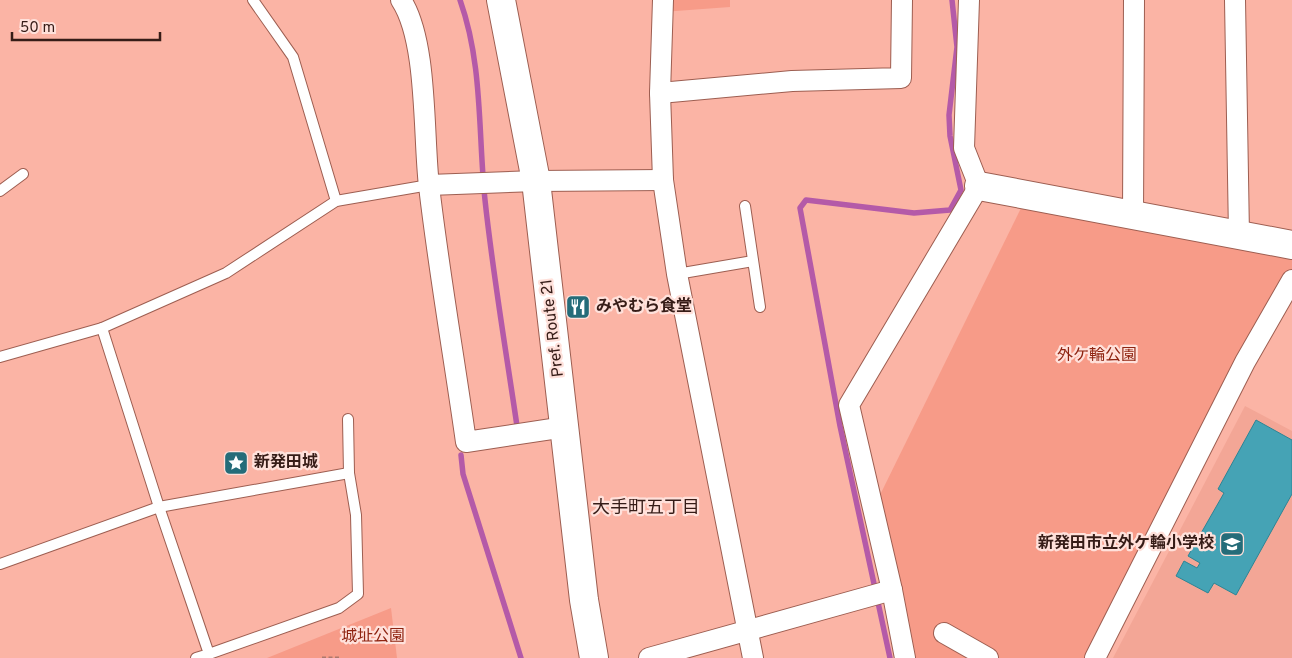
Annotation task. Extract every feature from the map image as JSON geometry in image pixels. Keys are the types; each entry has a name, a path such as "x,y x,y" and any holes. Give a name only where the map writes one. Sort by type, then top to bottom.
{"main road":[{"name":"Pref. Route 21","path":"501,0 536,181 584,600 594,658"},
{"path":"979,186 1292,245"}],"street":[{"path":"401,0 408,10 418,42 429,185 466,442 565,427"},
{"path":"663,0 660,93 663,180 677,274 753,658"},
{"path":"660,93 792,81 901,78 902,0"},
{"path":"905,658 892,590 850,405 979,186 964,148 969,0"},
{"path":"1133,215 1134,0"},
{"path":"1235,0 1239,235"},
{"path":"429,185 536,181 663,180"},
{"path":"1095,658 1245,362 1292,280"},
{"path":"650,658 892,590"},
{"path":"944,633 988,658"}],"lane":[{"path":"253,0 293,57 336,201"},
{"path":"0,191 23,174"},
{"path":"0,357 102,328 226,273 336,201 429,185"},
{"path":"745,206 760,307"},
{"path":"677,274 753,261"},
{"path":"102,328 159,507 209,654"},
{"path":"196,658 338,608 358,594 356,514 349,474 348,420"},
{"path":"0,564 159,507 349,474"}],"path":[{"path":"322,658 341,658"}],"shaded area":[{"name":"新発田市立外ケ輪小学校","path":"1245,406 1292,431 1292,658 1113,658"}],"green space":[{"path":"662,0 730,0 730,7 662,12"},
{"name":"外ケ輪公園","path":"1023,204 1292,255 1292,275 1087,658 913,658 880,495"},
{"name":"城址公園","path":"391,608 397,658 267,658"}],"building":[{"path":"1256,420 1292,440 1292,494 1236,595 1214,583 1208,593 1176,576 1184,561 1197,568 1200,563 1188,556 1224,493 1218,489"}],"waterway":[{"path":"460,0 473,49 488,228 517,426"},
{"path":"890,658 840,426 800,208 806,200 914,213 950,210 961,190 950,136 949,115 957,47 952,0"},
{"path":"461,455 463,474 521,658"}],"place":[{"name":"みやむら食堂","path":"578,307"},
{"name":"新発田城","path":"236,463"},
{"name":"新発田市立外ケ輪小学校","path":"1232,544"}],"district":[{"name":"大手町五丁目","path":"646,508"}]}
